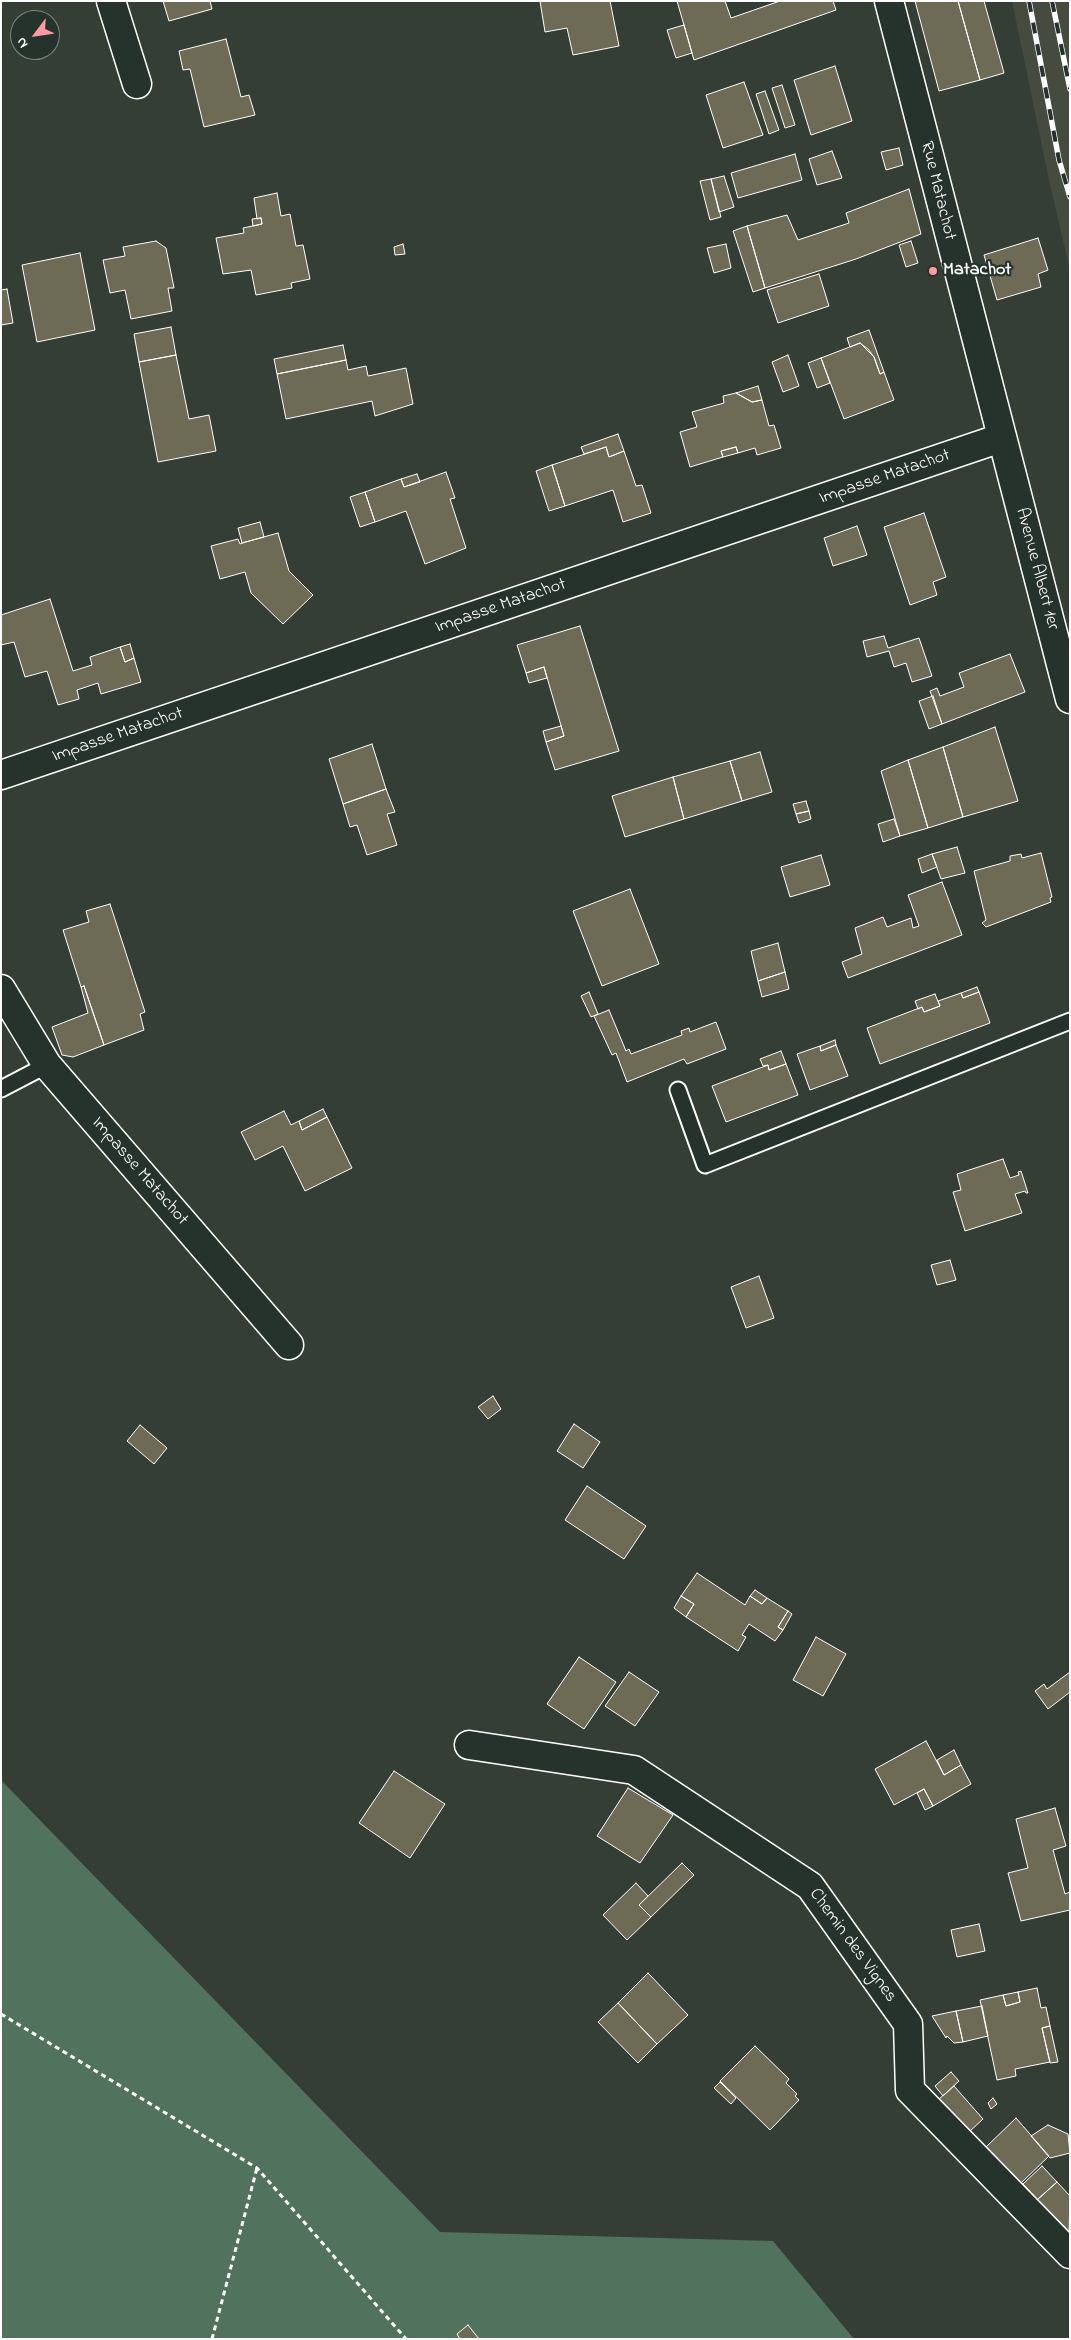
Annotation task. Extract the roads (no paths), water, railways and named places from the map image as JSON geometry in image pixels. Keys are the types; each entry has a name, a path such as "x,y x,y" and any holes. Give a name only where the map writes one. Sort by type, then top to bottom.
{"street":[{"path":"111,1 136,84"},
{"name":"Rue Matachot","path":"889,1 1002,438"},
{"name":"Avenue Albert 1er","path":"1002,438 1070,699"},
{"name":"Impasse Matachot","path":"1,775 1002,438"},
{"name":"Impasse Matachot","path":"1,989 47,1065 289,1345"},
{"name":"Chemin des Vignes","path":"468,1745 634,1770 810,1886 908,2024 910,2090 1070,2254"}],"lane":[{"path":"678,1090 706,1165 1070,1021"},
{"path":"1,1089 47,1065"}],"railway":[{"path":"1029,1 1059,160 1070,197"},
{"path":"1052,1 1070,89"}],"place":[{"name":"Matachot","path":"933,271"}]}
